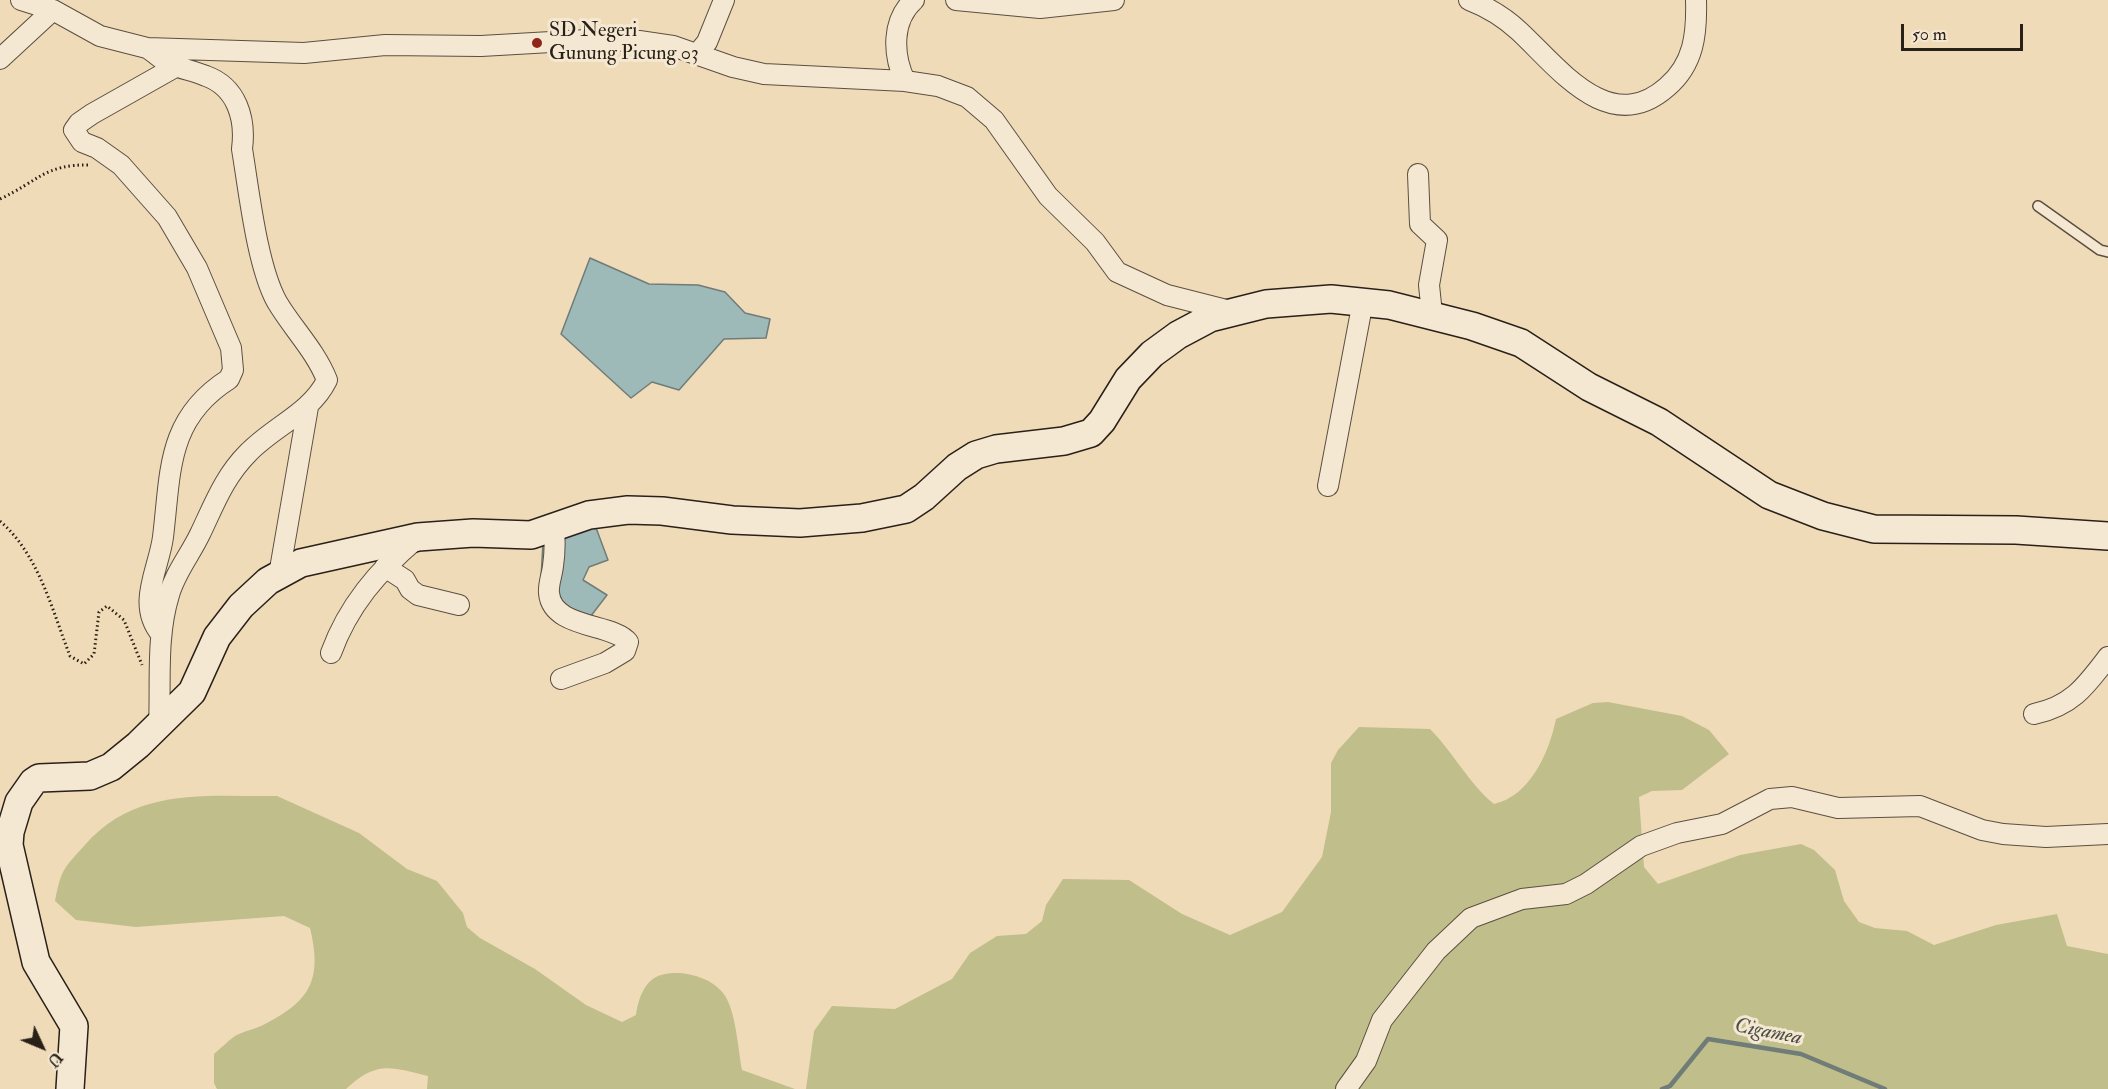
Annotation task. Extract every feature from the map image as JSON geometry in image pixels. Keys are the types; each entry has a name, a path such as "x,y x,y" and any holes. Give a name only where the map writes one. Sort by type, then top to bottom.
{"main road":[{"path":"70,1089 75,1026 39,969 31,949 9,845 19,802 33,782 51,777 75,779 102,772 159,727 192,692 209,651 227,623 254,592 279,574 301,563 418,537 473,532 521,536 554,529 589,515 628,510 662,511 732,520 800,523 862,518 906,508 924,497 957,467 976,455 996,449 1064,441 1091,433 1102,421 1128,379 1152,354 1178,335 1210,318 1292,300 1363,301 1432,314 1521,343 1588,387 1659,422 1769,495 1803,510 1874,529 2016,530 2108,536"}],"street":[{"path":"21,0 53,10 100,36 147,48 304,53 385,45 481,46 619,40 656,42 698,53 733,67 764,74 905,81 938,86 978,105 994,120 1048,196 1095,242 1124,277 1180,299 1233,312"},
{"path":"698,53 707,42 724,0"},
{"path":"905,81 899,67 895,43 904,14 914,0"},
{"path":"968,1 1059,7 1114,0"},
{"path":"1469,0 1498,15 1518,30 1581,91 1600,99 1627,104 1650,99 1680,73 1694,43 1696,0"},
{"path":"0,59 53,10"},
{"path":"147,48 177,66 208,76 223,87 236,102 242,115 245,131 242,149 262,257 277,301 305,340 327,380 308,407 276,426 247,453 219,490 168,595 161,634 159,727"},
{"path":"161,634 153,621 150,594 163,537 168,471 184,428 206,395 229,379 234,360 231,348 183,242 161,209 121,165 97,148 82,142 74,130 92,114 177,66"},
{"path":"1418,174 1420,224 1437,240 1430,285 1432,314"},
{"path":"1328,486 1363,301"},
{"path":"279,574 308,407"},
{"path":"554,529 554,556 549,594 555,608 585,625 622,635 628,642 625,651 605,663 561,679"},
{"path":"331,653 349,613 385,567 418,537"},
{"path":"385,567 405,580 410,589 418,595 459,606"},
{"path":"2034,714 2067,703 2082,689 2108,657"},
{"path":"1346,1089 1366,1061 1382,1020 1436,951 1471,918 1522,899 1566,894 1587,884 1641,846 1677,833 1722,824 1770,799 1792,797 1839,808 1920,806 1982,830 2003,834 2046,837 2108,834"}],"lane":[{"path":"2037,206 2100,250 2108,252"}],"path":[{"path":"0,199 23,188 44,172 57,167 121,165"},
{"path":"0,521 11,531 31,560 55,614 70,656 75,661 84,664 94,654 99,612 107,606 124,620 144,673"}],"shaded area":[{"path":"1608,702 1682,716 1709,730 1729,754 1682,790 1652,791 1639,797 1644,867 1658,884 1740,855 1801,844 1814,850 1835,870 1844,901 1859,922 1875,928 1907,931 1934,945 1996,925 2057,914 2067,946 2108,954 2108,1089 806,1089 814,1031 832,1006 895,1009 952,979 970,953 997,936 1026,934 1042,921 1046,905 1063,879 1129,880 1182,914 1230,935 1282,912 1322,857 1331,812 1331,763 1338,750 1359,727 1430,729 1477,788 1494,804 1507,799 1528,783 1543,759 1556,719 1593,703"},
{"path":"198,796 277,796 359,833 407,869 437,881 463,913 467,927 480,938 535,969 586,1005 622,1022 636,1015 645,988 658,976 684,973 710,982 723,993 731,1009 742,1070 795,1089 427,1089 428,1076 385,1068 367,1073 346,1089 217,1089 214,1083 214,1054 235,1036 261,1026 294,1006 310,986 315,961 310,928 284,916 136,927 76,920 55,901 57,891 67,865 104,827 126,813 149,804"}],"water":[{"path":"590,258 649,284 698,285 725,292 745,313 770,319 766,338 724,339 679,390 652,382 631,398 561,334"},
{"path":"595,525 608,560 589,567 583,580 607,595 584,625 540,597 543,542"}],"waterway":[{"name":"Cigamea","path":"1662,1089 1670,1086 1708,1039 1801,1054 1885,1089"}],"place":[{"name":"SD Negeri Gunung Picung 03","path":"537,43"}]}
